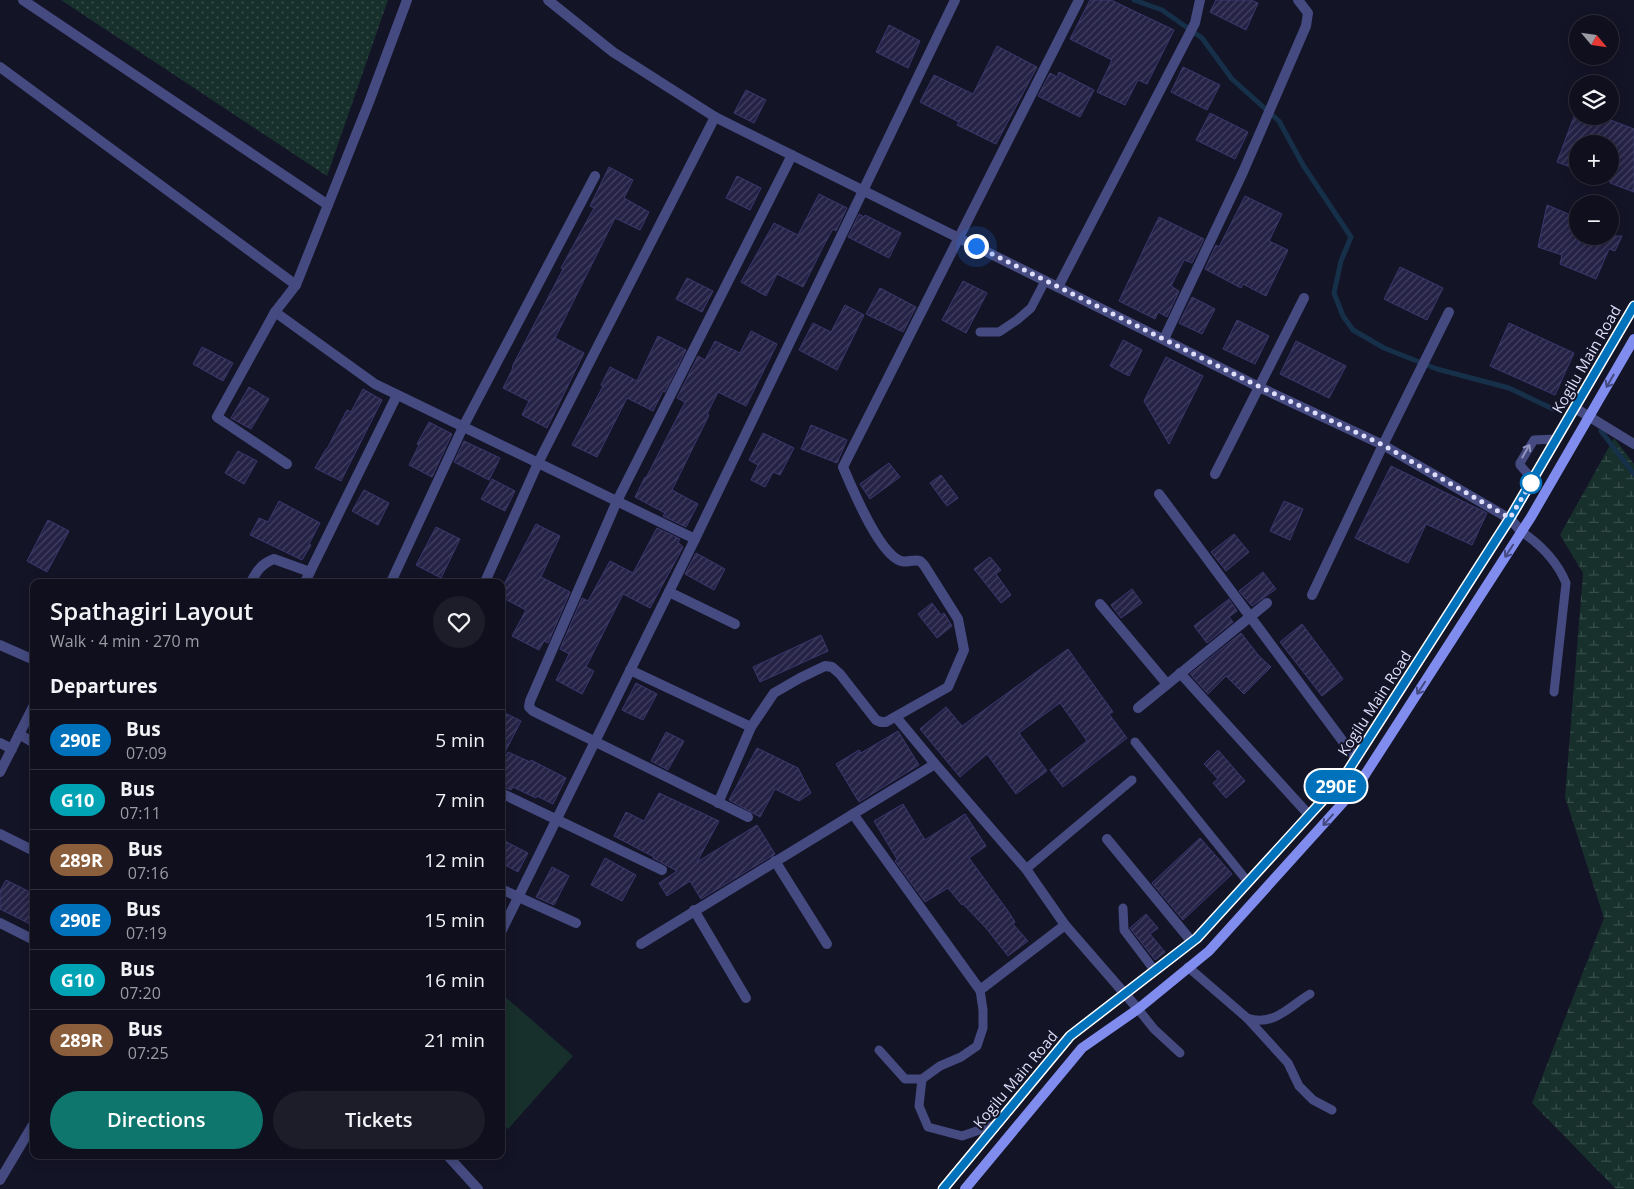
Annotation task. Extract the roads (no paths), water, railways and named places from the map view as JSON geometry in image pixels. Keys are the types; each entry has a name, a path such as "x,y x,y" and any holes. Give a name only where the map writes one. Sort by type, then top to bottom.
{"main road":[{"name":"Kogilu Main Road","path":"943,1189 1070,1036 1192,942 1344,777 1510,518 1634,306"},
{"name":"Kogilu Main Road","path":"965,1189 1082,1048 1138,1009 1209,950 1357,787 1522,532 1634,339"}],"street":[{"path":"23,0 328,205"},
{"path":"287,464 217,417 275,312 296,285 369,102 407,0"},
{"path":"548,0 613,52 715,117 1164,340 1383,445 1510,518 1522,532"},
{"path":"505,924 695,539 955,0"},
{"path":"718,803 751,727 774,693 826,666 832,666 840,674 876,720 881,722 886,722 948,687 964,650 958,619 924,565 920,561 907,562 895,558 877,537 857,500 843,467 1079,0"},
{"path":"1058,287 1195,23 1200,0"},
{"path":"1164,340 1266,120 1306,26 1308,13 1298,0"},
{"path":"0,67 296,285"},
{"path":"487,579 538,463 715,117"},
{"path":"748,817 529,708 530,700 617,501 792,155"},
{"path":"391,579 462,427 595,176"},
{"path":"1215,474 1304,298"},
{"path":"275,312 375,384 695,539"},
{"path":"1312,594 1449,312"},
{"path":"306,579 397,395"},
{"path":"1575,408 1634,444"},
{"path":"1159,494 1356,759"},
{"path":"252,579 263,563 274,559 310,572"},
{"path":"669,592 735,624"},
{"path":"1138,708 1267,603"},
{"path":"1100,604 1167,684"},
{"path":"0,645 30,658"},
{"path":"630,670 751,727"},
{"path":"1180,674 1309,815"},
{"path":"0,772 30,713"},
{"path":"896,716 1026,869 1065,924 1138,1009"},
{"path":"19,734 30,741"},
{"path":"0,744 12,749"},
{"path":"640,944 935,764"},
{"path":"505,795 662,870"},
{"path":"853,814 980,990 1065,924"},
{"path":"0,834 30,849"},
{"path":"1107,839 1192,942"},
{"path":"775,861 827,944"},
{"path":"505,891 576,923"},
{"path":"694,910 746,998"},
{"path":"0,923 30,938"},
{"path":"0,1180 30,1130"},
{"path":"451,1159 478,1189"}],"lane":[{"path":"980,332 999,332 1017,320 1031,308 1045,281"},
{"path":"1533,480 1520,466 1526,450 1534,440 1556,438"},
{"path":"1522,532 1546,552 1561,570 1566,583 1554,692"},
{"path":"1135,742 1248,882"},
{"path":"1026,869 1132,780"},
{"path":"1123,908 1124,930 1155,971"},
{"path":"1188,967 1247,1018 1288,1063 1299,1086 1313,1100 1332,1110"},
{"path":"878,1050 905,1079 922,1079 940,1066 961,1057 977,1046 983,1028 980,990"},
{"path":"1247,1018 1257,1022 1272,1020 1310,994"},
{"path":"1138,1009 1154,1029 1180,1053"},
{"path":"922,1079 919,1106 928,1127 962,1136 997,1124"}],"waterway":[{"path":"1134,0 1162,10 1202,38 1232,79 1279,121 1303,165 1351,237 1341,261 1334,293 1343,316 1353,330 1384,348 1437,369 1509,388 1553,409"},
{"path":"1601,431 1634,474"}]}
